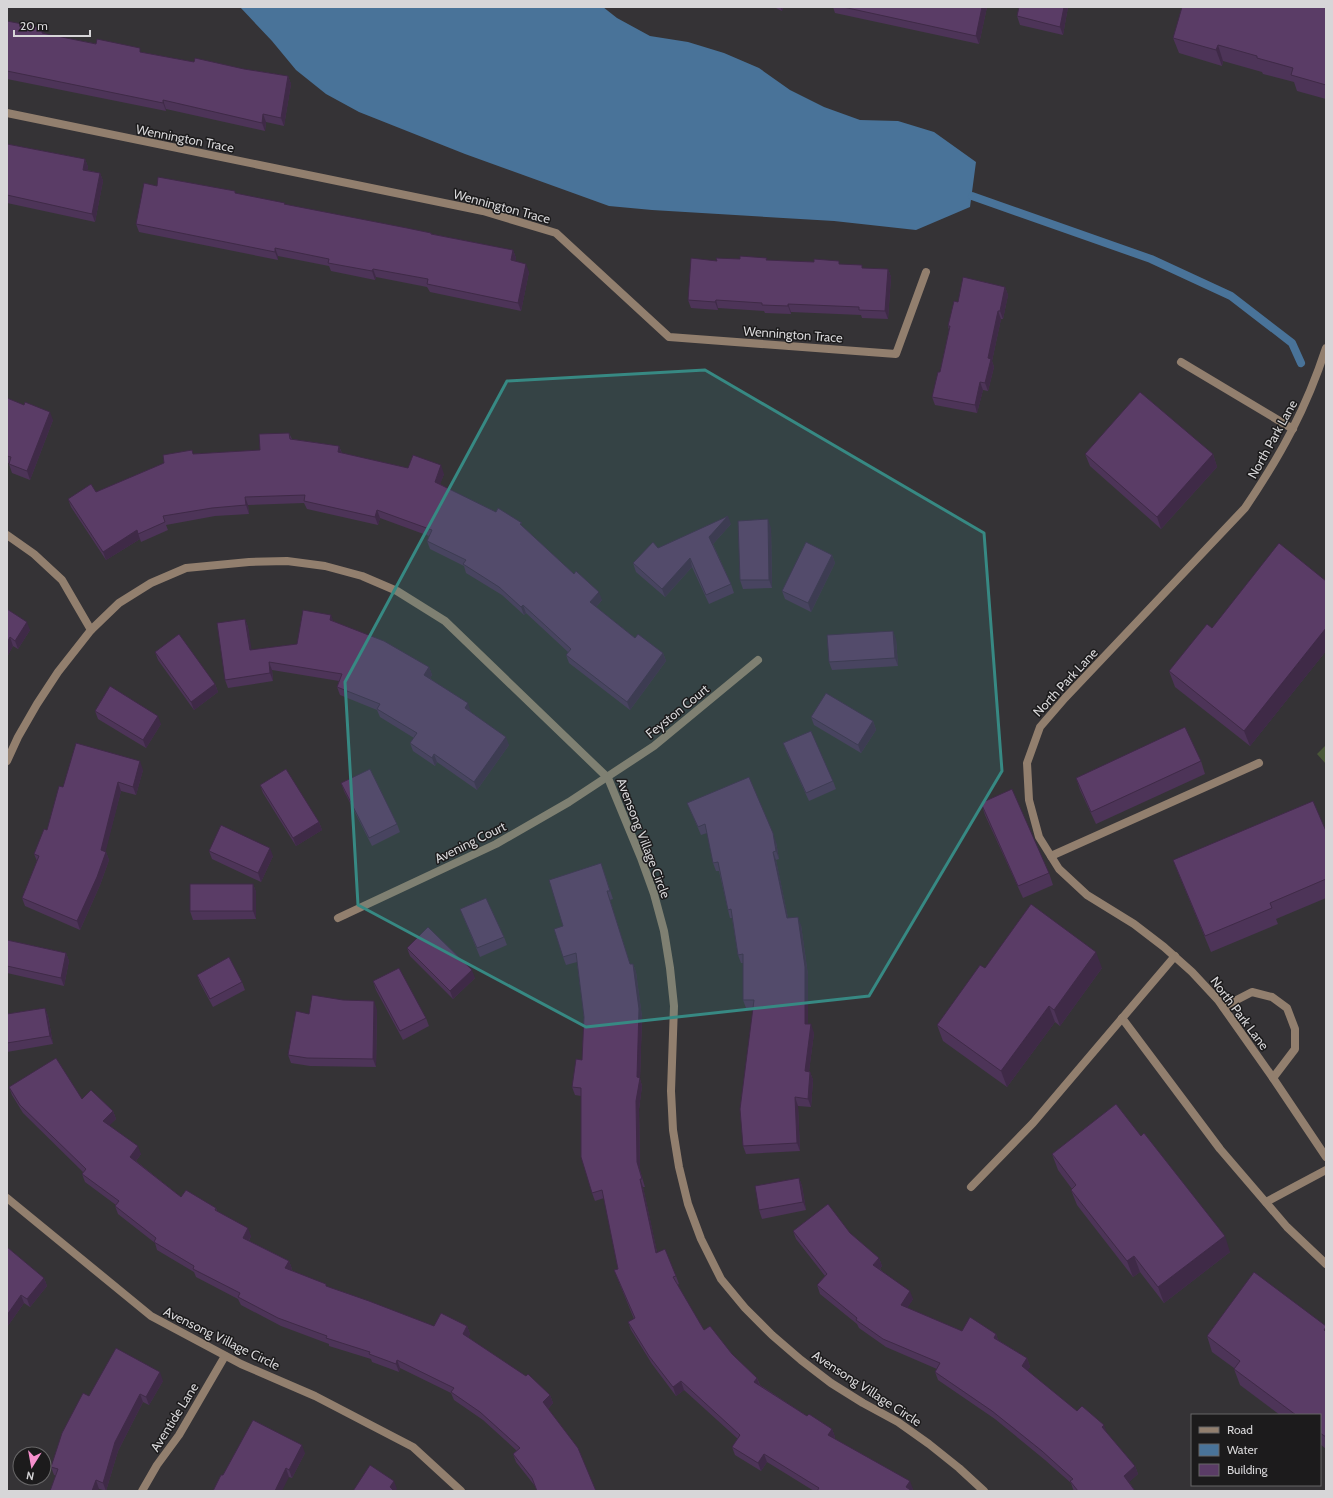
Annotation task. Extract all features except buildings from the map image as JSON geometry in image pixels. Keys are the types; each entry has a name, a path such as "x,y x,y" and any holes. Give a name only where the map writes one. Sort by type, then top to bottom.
{"street":[{"name":"Wennington Trace","path":"7,113 483,211 556,233 669,337 896,354 926,272"},
{"name":"North Park Lane","path":"1326,348 1318,375 1303,410 1270,470 1245,508 1071,692 1040,727 1027,762 1029,800 1039,837 1059,869 1087,895 1134,924 1175,956 1192,972 1223,1007 1326,1157"},
{"path":"1181,362 1293,429"},
{"path":"7,535 34,554 62,580 91,630"},
{"name":"Avensong Village Circle","path":"7,761 18,737 37,704 58,672 91,630 119,603 150,583 186,568 249,562 287,562 325,566 362,576 397,590 445,621 608,778 641,858 654,894 664,931 674,1006 671,1091 673,1130 679,1167 688,1204 701,1240 720,1279 745,1308 772,1335 801,1360 831,1383 898,1422 929,1444 959,1468 984,1491"},
{"name":"Feyston Court","path":"608,778 654,746 758,660"},
{"path":"1051,856 1259,763"},
{"name":"Avening Court","path":"338,918 496,844 608,778"},
{"path":"971,1187 1033,1122 1175,956"},
{"path":"1223,1007 1252,992 1272,997 1287,1008 1295,1029 1295,1049 1273,1078"},
{"path":"1122,1018 1220,1149 1287,1226 1326,1264"},
{"path":"1266,1202 1326,1170"},
{"name":"Avensong Village Circle","path":"7,1198 151,1316 225,1356 315,1396 413,1447 461,1491"},
{"name":"Aventide Lane","path":"142,1491 157,1465 179,1435 225,1356"}],"highlighted area":[{"path":"705,370 984,533 1002,771 869,996 586,1027 358,905 345,682 507,381"}],"green space":[{"path":"1326,745 1326,764 1317,754"}],"water":[{"path":"240,7 603,7 617,18 650,36 688,42 724,53 759,68 790,90 824,107 860,120 898,121 934,132 976,162 970,207 916,230 834,221 609,206 465,154 359,112 326,94 296,70 272,41"}],"waterway":[{"path":"972,196 1151,259 1231,296 1292,343 1301,363"}]}
